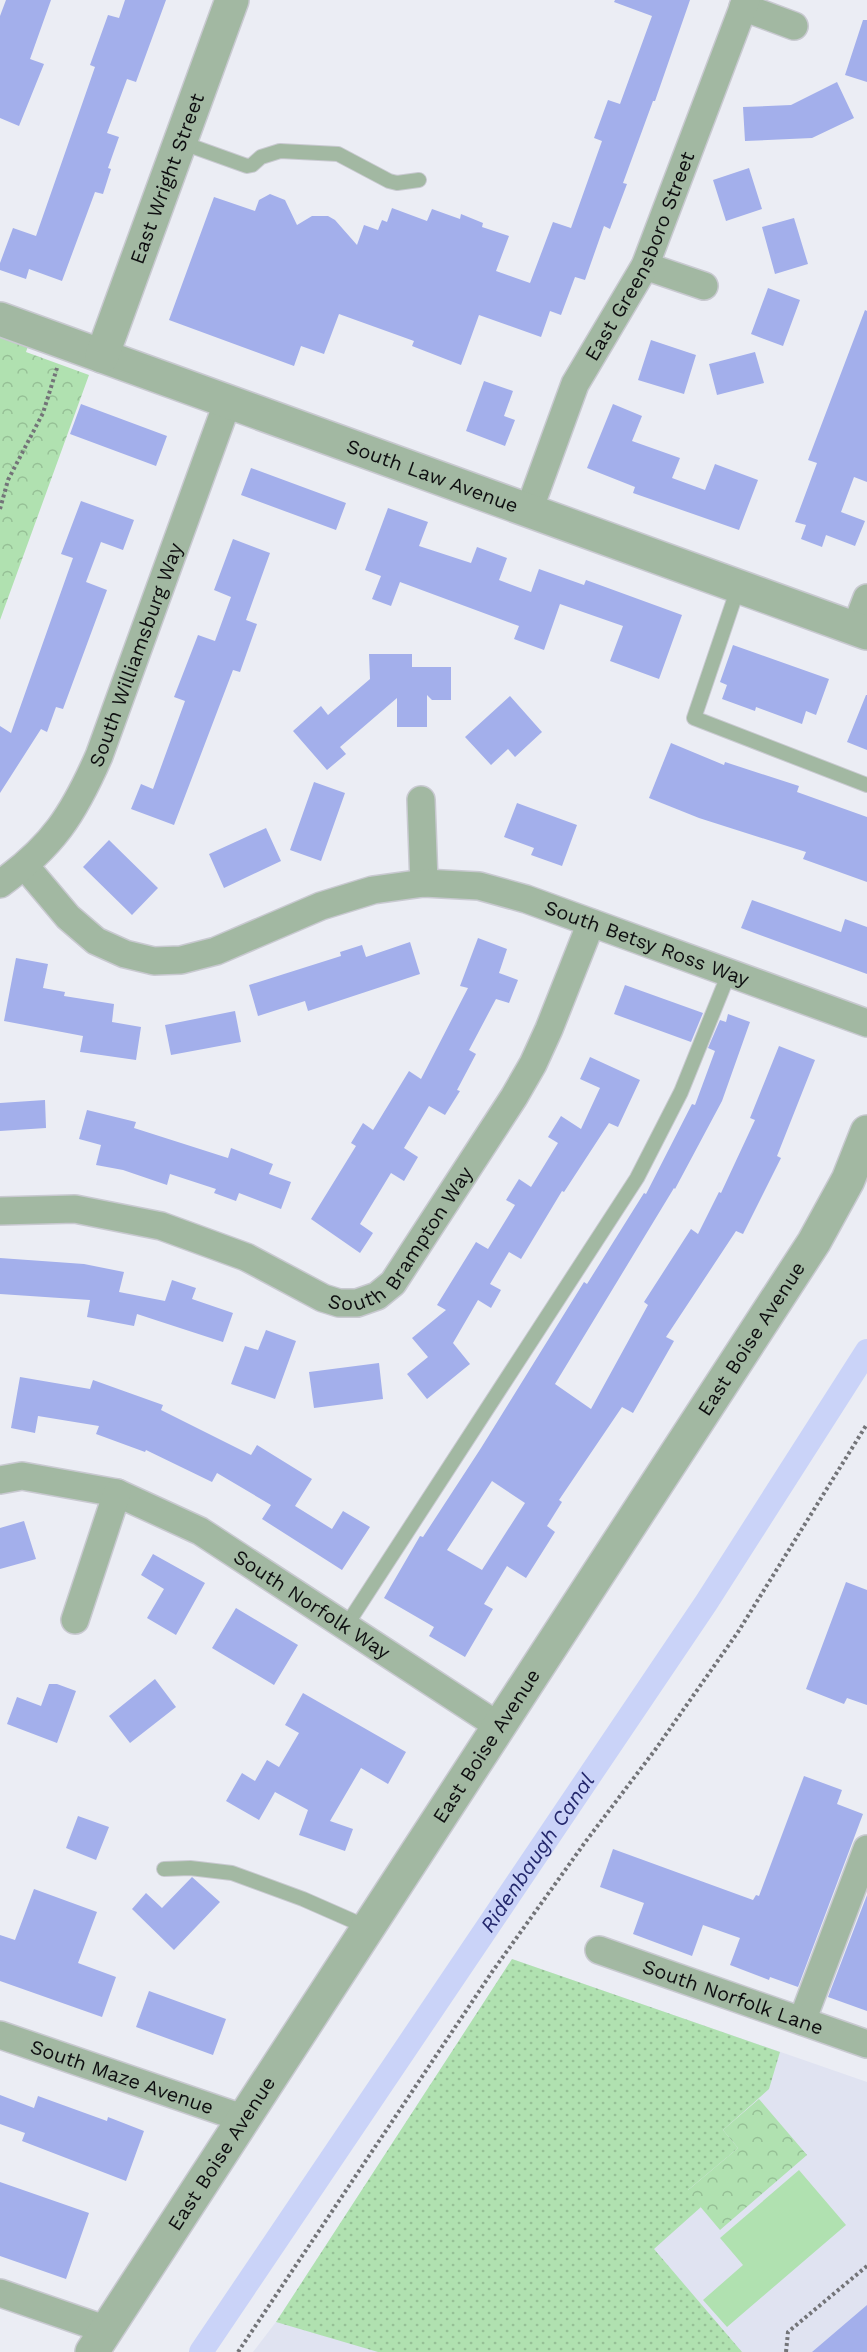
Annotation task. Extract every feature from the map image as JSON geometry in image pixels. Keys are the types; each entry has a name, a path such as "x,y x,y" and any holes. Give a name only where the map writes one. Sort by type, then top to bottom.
{"street":[{"name":"East Wright Street","path":"102,356 232,0"},
{"path":"744,3 794,26"},
{"name":"East Greensboro Street","path":"530,510 575,384 645,267 744,3"},
{"path":"645,267 704,286"},
{"name":"South Law Avenue","path":"0,319 861,631"},
{"name":"South Williamsburg Way","path":"0,884 25,866 55,836 80,800 99,756 228,401"},
{"path":"861,631 867,598"},
{"path":"421,800 424,883"},
{"name":"South Betsy Ross Way","path":"25,866 68,917 96,941 125,954 154,961 181,960 216,951 321,906 373,890 424,883 479,886 526,899 867,1023"},
{"name":"South Brampton Way","path":"0,1211 75,1209 160,1226 246,1257 323,1298 339,1303 357,1303 377,1296 393,1283 514,1097 549,1029 591,923"},
{"name":"East Boise Avenue","path":"99,2341 814,1242 848,1180 867,1132"},
{"name":"South Norfolk Way","path":"0,1480 22,1476 117,1493 200,1531 500,1727"},
{"path":"75,1620 117,1493"},
{"path":"802,2021 867,1849"},
{"name":"South Norfolk Lane","path":"599,1950 867,2044"},
{"name":"South Maze Avenue","path":"0,2035 245,2119"},
{"path":"0,2293 99,2341"}],"lane":[{"path":"180,142 248,166 261,157 280,152 338,154 389,181 397,183 419,180"},
{"path":"739,585 694,718 867,785"},
{"path":"346,1626 637,1178 681,1092 729,973"},
{"path":"164,1869 190,1868 232,1873 303,1899 369,1928"}],"path":[{"path":"0,509 8,480 44,413 59,361"},
{"path":"237,2352 492,1972 655,1750 738,1632 867,1424"},
{"path":"786,2352 788,2332 867,2266"}],"shaded area":[{"path":"512,1959 867,2082 867,2352 253,2352 276,2322"}],"green space":[{"path":"0,337 28,346 26,352 89,375 0,620"},
{"path":"512,1959 780,2052 769,2089 723,2130 738,2148 688,2190 701,2207 654,2249 742,2352 378,2352 276,2322"},
{"path":"759,2099 807,2155 720,2230 687,2191 738,2148 723,2130"},
{"path":"799,2170 846,2225 727,2327 703,2300 743,2265 720,2238"}],"building":[{"path":"6,0 51,0 30,59 44,64 19,126 0,118 0,16"},
{"path":"125,0 166,0 136,82 127,79 107,133 119,137 108,168 111,169 103,194 95,192 62,281 29,269 26,279 0,270 0,263 13,228 36,236 95,67 90,65 108,15 119,18"},
{"path":"615,0 690,0 655,101 653,101 623,183 627,184 610,229 604,226 585,280 575,277 561,315 550,311 541,337 479,315 461,365 412,346 414,341 339,314 324,354 301,346 294,366 169,320 214,197 255,211 259,200 270,194 285,200 297,225 312,216 328,216 335,220 357,245 364,225 378,230 382,220 387,222 392,208 427,221 432,209 460,219 461,214 483,223 482,227 509,236 496,271 530,283 553,222 571,228 602,141 594,138 608,100 620,104 652,16 614,2"},
{"path":"863,20 867,20 867,82 845,75"},
{"path":"837,82 854,118 812,138 745,141 743,107 791,105"},
{"path":"749,168 762,209 726,221 713,180"},
{"path":"794,218 808,264 775,274 762,227"},
{"path":"768,288 800,300 783,346 751,334"},
{"path":"865,310 867,311 867,482 854,477 841,512 865,521 855,546 826,535 822,547 801,539 806,525 795,522 817,463 808,460"},
{"path":"651,340 696,355 684,394 638,380"},
{"path":"755,352 764,383 717,395 709,364"},
{"path":"484,381 513,391 504,416 515,420 505,446 466,431"},
{"path":"81,404 167,436 156,466 70,434"},
{"path":"613,404 642,416 632,441 680,458 672,478 705,490 715,464 758,480 739,530 633,493 635,487 587,468"},
{"path":"251,468 346,503 336,530 241,495"},
{"path":"81,501 134,520 123,550 101,542 86,582 107,590 63,709 56,707 47,732 41,729 0,793 0,726 11,733 73,558 61,554"},
{"path":"388,508 428,522 419,546 471,563 477,547 507,558 499,580 531,592 539,569 584,585 586,580 682,615 659,679 610,661 623,626 560,604 544,650 514,639 519,626 400,582 391,606 372,599 381,576 365,570"},
{"path":"233,539 270,553 246,620 257,624 240,672 233,670 174,825 131,809 141,784 153,789 185,701 174,697 198,635 215,641 231,597 214,590"},
{"path":"733,645 829,679 816,715 806,711 802,724 756,707 755,711 722,699 727,685 720,682"},
{"path":"369,654 412,654 412,667 451,667 451,700 432,700 427,695 427,727 397,727 397,698 340,747 346,754 327,770 293,731 321,706 328,715 370,679"},
{"path":"867,695 867,750 847,742"},
{"path":"510,696 542,732 515,757 508,749 491,765 465,737"},
{"path":"671,743 724,765 725,762 799,786 797,792 867,817 867,882 803,859 806,852 699,818 649,798"},
{"path":"314,782 345,793 321,861 290,850"},
{"path":"517,803 577,825 562,866 531,855 534,848 504,837"},
{"path":"266,828 281,861 224,888 209,854"},
{"path":"109,840 158,888 132,915 83,867"},
{"path":"752,900 841,932 845,919 867,927 867,974 741,928"},
{"path":"478,938 507,949 499,973 518,980 509,1003 496,999 469,1050 476,1054 457,1090 460,1091 445,1115 429,1106 404,1148 418,1157 404,1181 391,1173 360,1224 373,1233 360,1253 311,1219 356,1146 351,1143 363,1123 373,1130 409,1071 421,1079 468,988 460,986"},
{"path":"410,942 420,974 308,1011 305,1001 258,1016 249,985 341,956 340,952 362,945 366,957"},
{"path":"16,958 48,964 43,988 65,992 64,996 114,1004 112,1022 141,1027 136,1060 80,1052 83,1036 4,1021"},
{"path":"625,985 703,1013 691,1042 614,1014"},
{"path":"235,1011 241,1042 171,1055 165,1025"},
{"path":"728,1014 750,1022 722,1101 675,1189 555,1384 591,1409 648,1305 644,1302 691,1229 698,1234 719,1192 721,1193 755,1120 750,1118 779,1046 815,1060 777,1156 781,1158 743,1234 736,1231 666,1337 674,1341 633,1413 622,1407 559,1500 562,1502 547,1526 555,1532 526,1578 507,1566 484,1604 493,1609 465,1657 429,1636 434,1627 384,1598 420,1536 423,1537 481,1448 584,1282 587,1284 644,1193 646,1194 692,1104 695,1105 715,1051 708,1048 720,1020 726,1022","holes":["492,1481 525,1503 482,1570 447,1550"]},
{"path":"590,1057 640,1080 618,1127 609,1123 564,1192 562,1191 521,1259 509,1252 490,1284 501,1290 491,1308 478,1300 453,1343 470,1364 427,1399 407,1374 428,1357 412,1338 446,1310 437,1305 476,1242 488,1249 515,1205 506,1200 519,1179 531,1187 558,1143 548,1137 561,1116 581,1129 600,1088 580,1079"},
{"path":"45,1100 46,1128 0,1131 0,1103"},
{"path":"87,1110 136,1122 134,1128 228,1158 231,1148 273,1164 269,1174 291,1182 281,1209 239,1193 236,1201 214,1193 216,1189 170,1174 167,1185 123,1170 96,1165 101,1145 79,1139"},
{"path":"0,1258 84,1264 124,1272 119,1292 165,1301 172,1280 196,1288 192,1299 233,1313 223,1342 137,1314 134,1326 87,1317 90,1300 0,1294"},
{"path":"266,1330 296,1341 275,1399 231,1384 245,1346 258,1350"},
{"path":"379,1363 383,1399 314,1408 309,1372"},
{"path":"20,1377 90,1389 93,1380 163,1405 161,1410 251,1455 257,1445 312,1479 295,1506 332,1529 343,1511 370,1527 342,1570 262,1519 271,1505 217,1473 212,1482 146,1450 145,1452 96,1434 99,1426 38,1416 35,1433 11,1428"},
{"path":"24,1521 36,1559 0,1569 0,1528"},
{"path":"153,1554 205,1583 176,1635 147,1618 164,1589 141,1575"},
{"path":"846,1582 867,1590 867,1705 847,1698 844,1704 806,1689"},
{"path":"236,1608 298,1645 274,1685 212,1648"},
{"path":"155,1679 176,1707 130,1743 109,1716"},
{"path":"49,1684 57,1684 76,1691 57,1743 7,1724 17,1697 41,1706"},
{"path":"303,1693 406,1752 388,1784 361,1768 330,1821 353,1829 345,1851 299,1835 308,1810 275,1792 259,1820 226,1801 242,1773 255,1781 267,1760 279,1767 299,1733 285,1725"},
{"path":"804,1776 842,1790 837,1804 863,1814 798,1987 770,1977 769,1980 730,1965 740,1938 703,1925 692,1956 633,1934 644,1903 600,1887 613,1849 753,1900 756,1895 759,1896"},
{"path":"78,1816 109,1827 96,1860 66,1848"},
{"path":"192,1877 220,1902 174,1950 132,1909 146,1893 162,1908"},
{"path":"34,1889 97,1912 78,1963 116,1977 102,2017 0,1981 0,1935 15,1940"},
{"path":"867,1895 867,2011 828,1997"},
{"path":"149,1991 226,2019 213,2055 136,2027"},
{"path":"0,2095 34,2108 38,2096 107,2121 108,2117 144,2131 126,2181 22,2141 25,2133 0,2124"},
{"path":"0,2182 89,2213 66,2279 0,2256"},
{"path":"867,2305 867,2352 812,2352"}],"waterway":[{"name":"Ridenbaugh Canal","path":"201,2352 706,1603 867,1351"}]}
